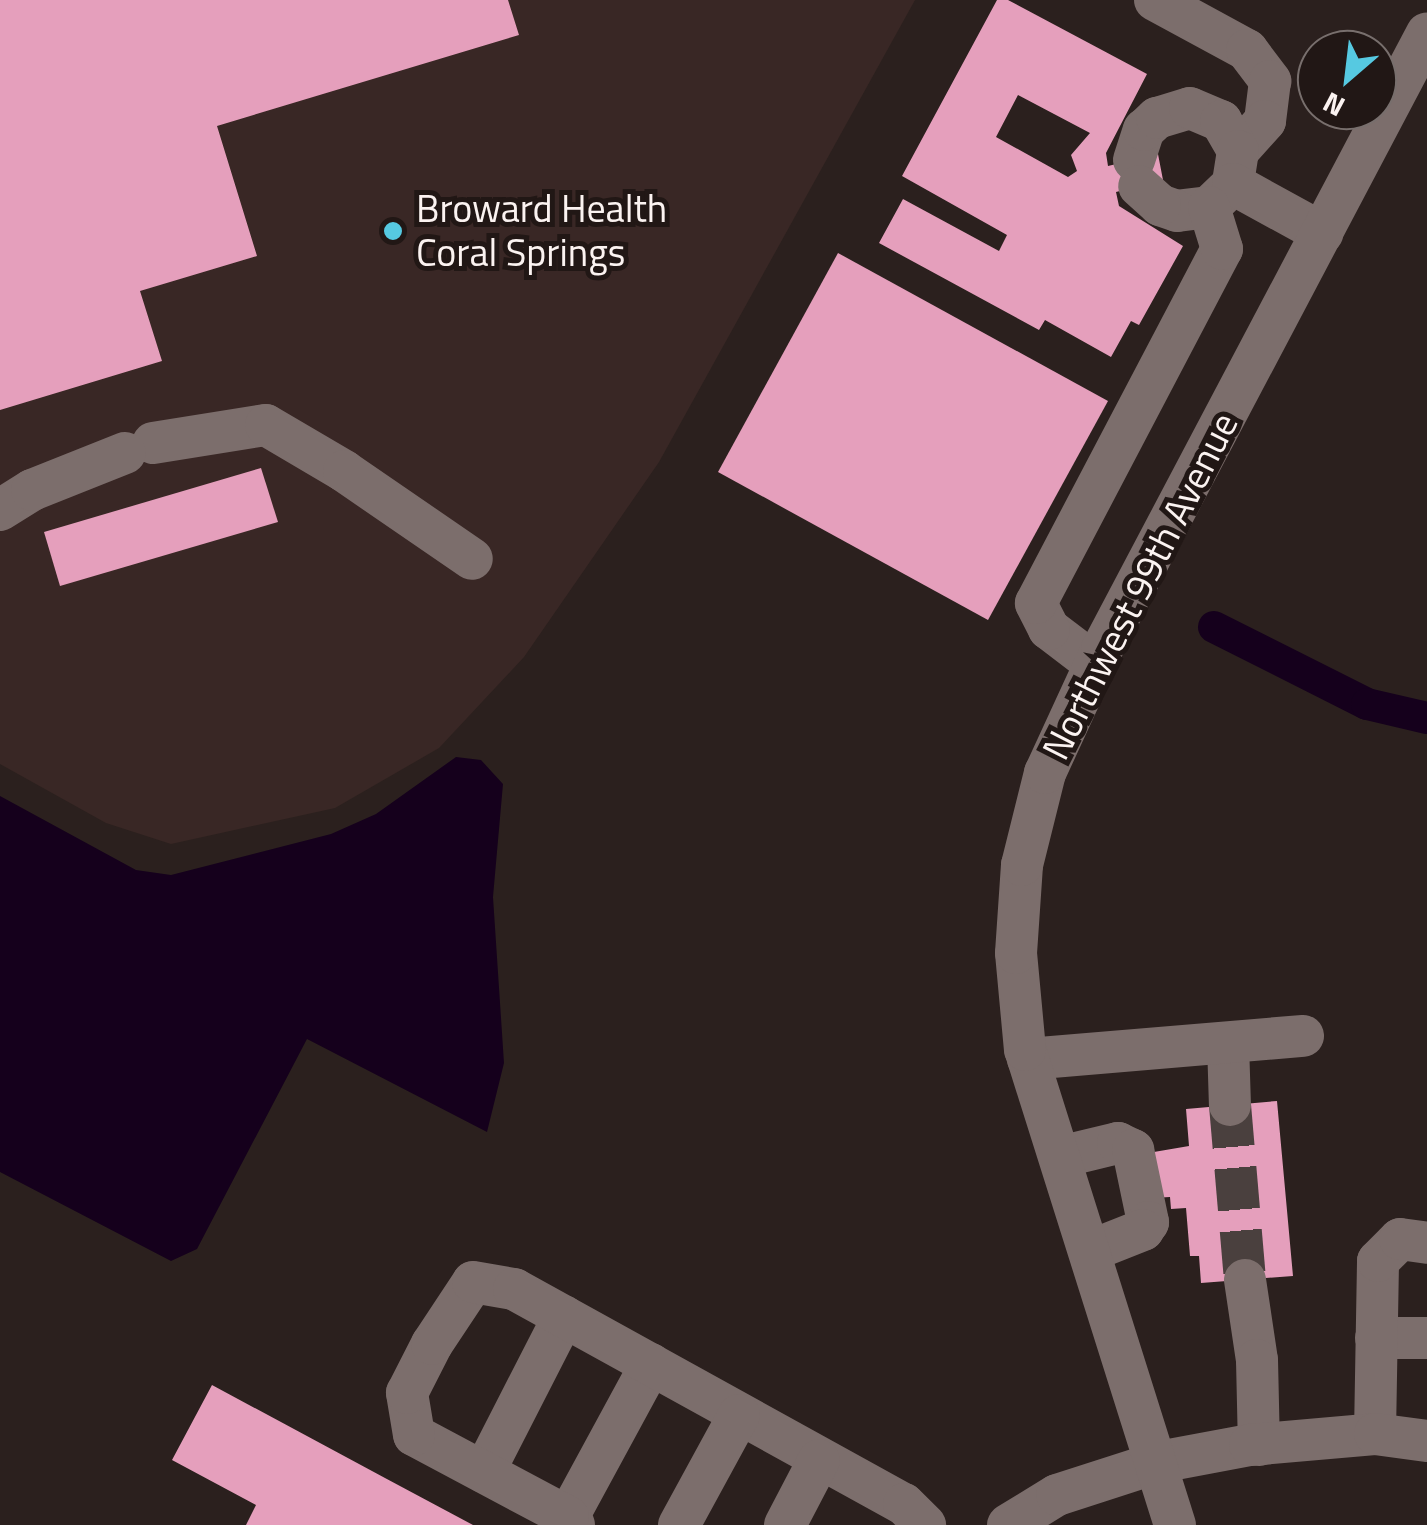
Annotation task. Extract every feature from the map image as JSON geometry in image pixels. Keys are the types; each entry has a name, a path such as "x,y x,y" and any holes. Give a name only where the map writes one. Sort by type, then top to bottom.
{"street":[{"path":"1095,664 1048,629 1036,603 1222,249 1227,181 1222,122 1190,108 1157,118 1144,130 1136,173 1160,205 1176,211 1227,181 1265,121 1270,81 1247,50 1155,0"},
{"name":"Northwest 99th Avenue","path":"1175,1525 1159,1462 1028,1059 1016,953 1022,864 1045,774 1095,664 1427,33"},
{"path":"1227,181 1322,233"},
{"path":"0,510 32,490 139,448 266,425 344,470 472,559"},
{"path":"1028,1059 1302,1036"},
{"path":"1228,1042 1230,1105"},
{"path":"1060,1157 1118,1143 1133,1150 1148,1222 1143,1230 1090,1250"},
{"path":"1375,1434 1378,1261 1400,1238 1427,1242"},
{"path":"1245,1280 1257,1360 1259,1444"},
{"path":"651,1364 571,1521 414,1434 407,1393 432,1344 473,1282 514,1288 651,1364 818,1460 904,1504 925,1525"},
{"path":"484,1472 564,1316"},
{"path":"1376,1338 1427,1338"},
{"path":"679,1525 739,1415"},
{"path":"1008,1525 1057,1495 1159,1462 1259,1444 1375,1434 1427,1442"},
{"path":"786,1525 818,1460"}],"shaded area":[{"name":"Broward Health Coral Springs","path":"0,0 915,0 659,462 524,657 439,748 335,808 171,844 106,823 0,764"},
{"path":"456,757 481,760 503,784 493,897 504,1063 487,1132 307,1039 197,1249 171,1261 0,1172 0,796 136,870 171,875 331,834 376,814"}],"building":[{"path":"0,0 508,0 519,35 217,126 257,256 140,291 162,361 0,410"},
{"path":"997,0 1008,0 1147,74 1106,153 1108,166 1158,154 1163,180 1116,192 1119,206 1183,246 1139,325 1131,321 1111,357 1045,320 1039,330 879,243 903,199 999,251 1007,235 902,176","holes":["1018,95 1090,133 1071,155 1077,171 1068,177 996,137"]},
{"path":"838,253 1108,401 988,620 718,472"},
{"path":"261,468 278,522 60,586 44,532"},
{"path":"1277,1101 1293,1276 1201,1283 1199,1256 1190,1256 1186,1208 1171,1209 1170,1197 1152,1198 1148,1153 1189,1146 1186,1109"},
{"path":"212,1385 473,1525 246,1525 256,1505 172,1460"}],"waterway":[{"path":"1214,627 1367,704 1427,718"}],"tunnel":[{"path":"1230,1105 1245,1280"}],"place":[{"name":"Broward Health Coral Springs","path":"393,231"}]}
